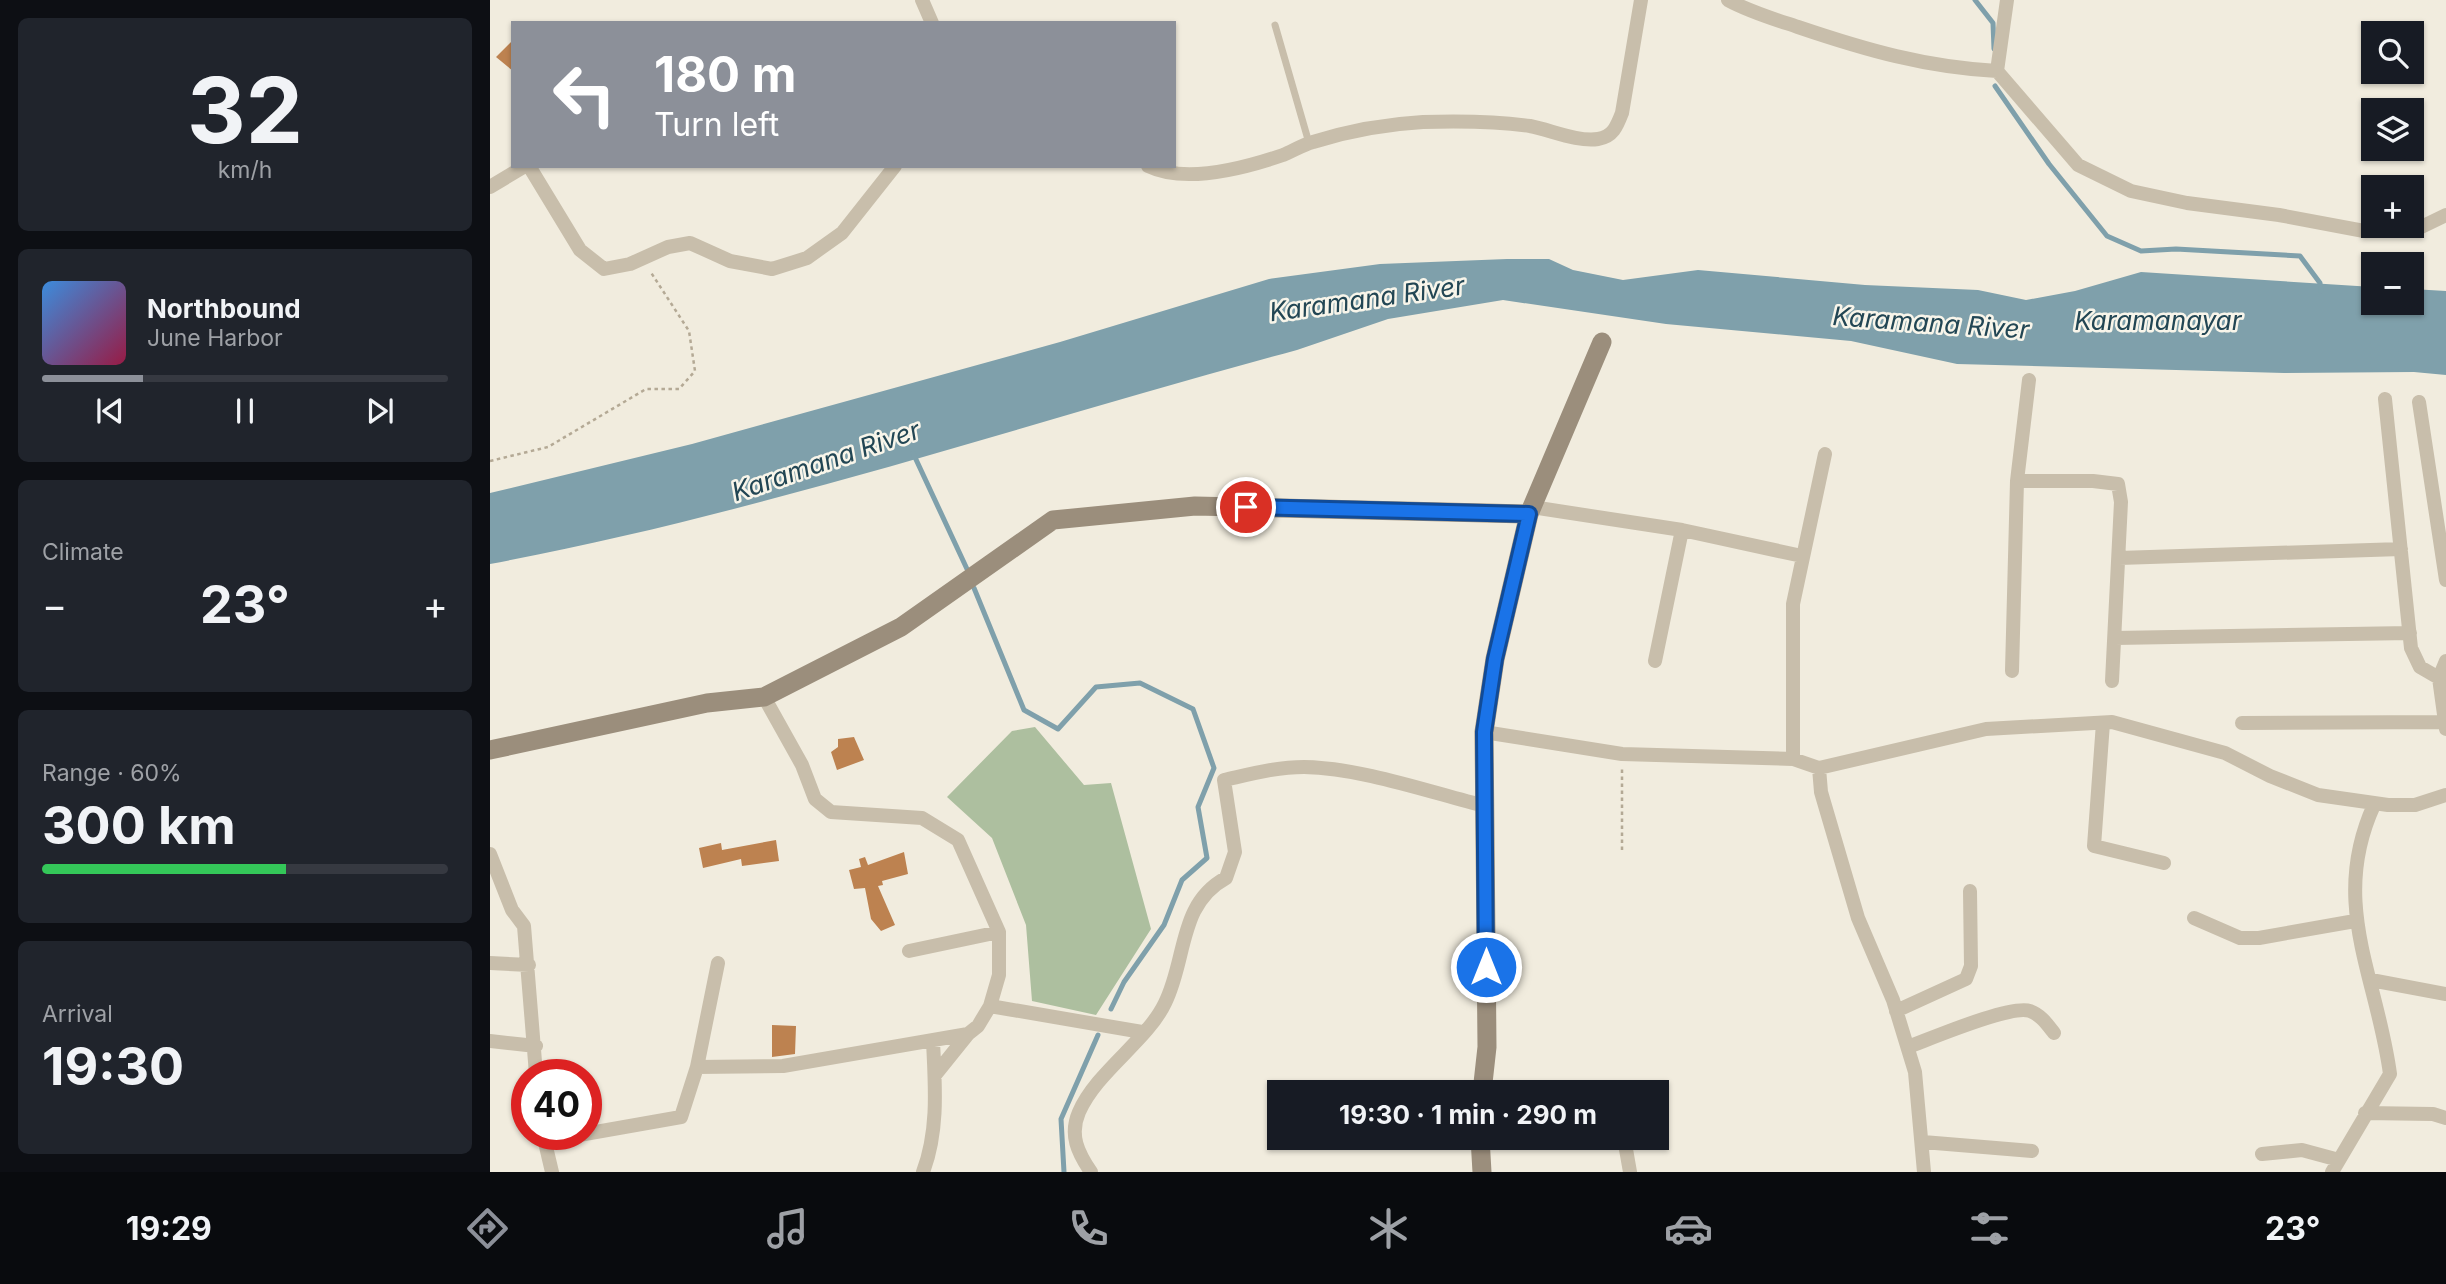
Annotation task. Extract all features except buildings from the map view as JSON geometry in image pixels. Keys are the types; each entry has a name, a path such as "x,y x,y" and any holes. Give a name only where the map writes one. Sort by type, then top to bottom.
{"street":[{"path":"922,0 931,21"},
{"path":"1152,168 1184,176 1284,155 1309,143 1359,130 1459,121 1529,126 1588,139 1602,138 1615,129 1622,113 1641,0"},
{"path":"1728,0 1919,63 1952,69 1997,71 2078,165 2131,191 2187,204 2279,215 2364,231 2413,231 2446,215"},
{"path":"1997,71 2007,0"},
{"path":"490,187 523,168"},
{"path":"528,168 580,250 604,269 642,260 668,247 690,243 730,261 772,269 807,258 842,233 893,168"},
{"path":"1483,1080 1487,1047 1484,732 1495,659 1530,511 1602,342"},
{"path":"2012,671 2017,481 2029,380"},
{"path":"2385,399 2411,648 2420,667 2439,678"},
{"path":"2419,402 2446,580"},
{"path":"1793,759 1793,604 1825,454"},
{"path":"2017,481 2093,481 2118,484 2122,502 2112,681"},
{"path":"490,750 707,703 764,696 901,627 1054,520 1195,506 1530,511 1682,530 1802,556"},
{"path":"1655,661 1682,530"},
{"path":"2119,558 2401,549"},
{"path":"2115,638 2410,633"},
{"path":"2242,723 2446,725 2439,678 2446,661"},
{"path":"764,696 802,765 815,799 831,813 922,818 958,839 999,932 999,975 990,1006 978,1026 934,1074"},
{"path":"1484,732 1622,754 1793,759 1819,768 1986,730 2104,723 2225,753 2270,776 2318,795 2374,805 2415,805 2446,795"},
{"path":"2104,723 2094,846 2164,863"},
{"path":"1091,1172 1074,1140 1079,1112 1091,1091 1162,1010 1176,982 1193,909 1209,887 1226,878 1235,852 1224,780 1280,768 1306,767 1368,777 1485,806"},
{"path":"1819,768 1821,792 1858,918 1896,1011 1915,1072 1924,1172"},
{"path":"2262,1154 2302,1150 2336,1166 2390,1074 2353,904 2357,850 2374,805"},
{"path":"490,854 512,909 524,926 529,1013 536,1059"},
{"path":"1896,1011 1966,979 1971,966 1970,891"},
{"path":"2194,918 2240,938 2259,938 2356,921"},
{"path":"909,951 999,932"},
{"path":"490,963 528,965"},
{"path":"602,1129 681,1117 697,1067 718,963"},
{"path":"2371,980 2446,995"},
{"path":"990,1006 1142,1032"},
{"path":"1908,1047 2002,1013 2026,1010 2041,1017 2054,1033"},
{"path":"697,1067 783,1066 968,1034"},
{"path":"490,1041 536,1046"},
{"path":"923,1172 932,1149 933,1041"},
{"path":"2365,1113 2433,1114 2446,1118"},
{"path":"1923,1142 2032,1151"},
{"path":"547,1150 552,1172"},
{"path":"1481,1150 1482,1172"},
{"path":"1626,1150 1630,1172"}],"lane":[{"path":"1275,25 1309,143"}],"path":[{"path":"490,461 548,447 646,389 679,389 695,371 689,331 642,260"},
{"path":"1622,754 1622,850"}],"green space":[{"path":"1035,727 1084,785 1111,783 1151,929 1096,1015 1032,1001 1026,925 992,838 947,797 1012,731"}],"water":[{"name":"Karamanayar","path":"1549,259 1573,270 1623,280 1698,270 1865,285 1978,290 2026,300 2075,291 2141,272 2361,286 2361,315 2424,315 2424,290 2446,291 2446,375 2414,372 2284,373 1957,364 1851,341 1666,324 1503,300 1388,319 1297,350 795,493 592,543 490,564 490,493 692,444 1060,342 1269,279 1380,264"}],"waterway":[{"path":"1975,0 1993,23 1994,49"},
{"path":"1995,86 2049,164 2107,236 2141,251 2176,249 2300,256 2320,283 2321,291"},
{"name":"Karamana River","path":"913,453 967,569"},
{"path":"974,588 1024,710 1058,729 1096,687 1140,683 1193,709 1214,768 1198,807 1207,858 1182,880 1164,925 1124,982 1111,1009"},
{"path":"1064,1172 1061,1119 1098,1035"}],"route":[{"path":"1246,507 1529,514 1495,659 1484,732 1486,967"}]}
